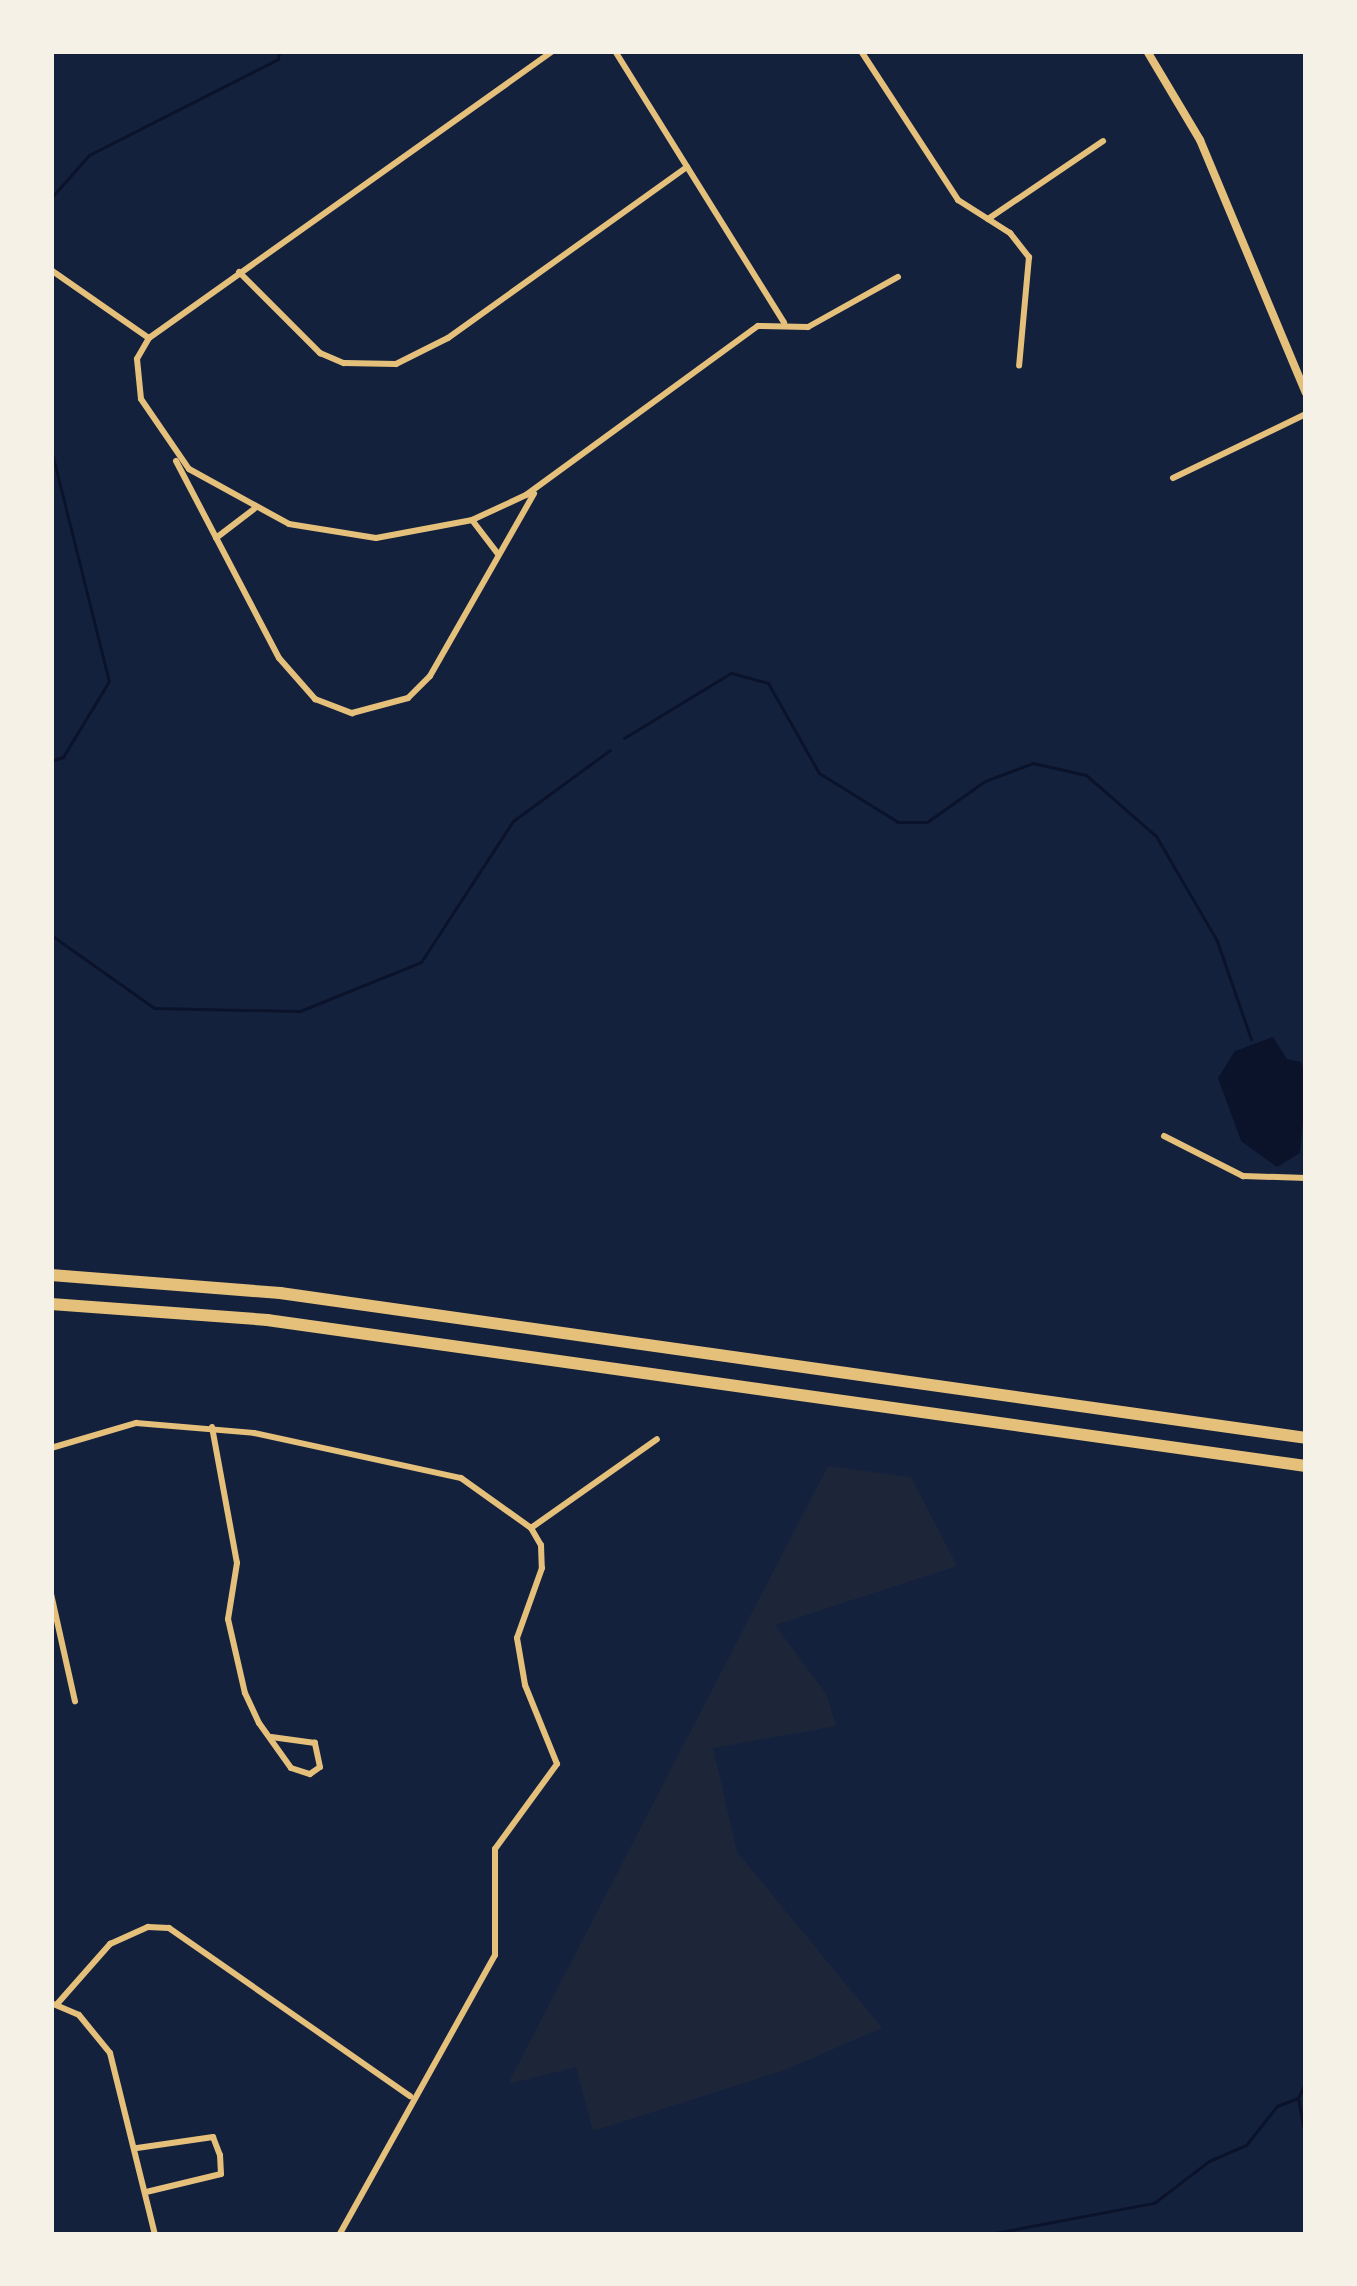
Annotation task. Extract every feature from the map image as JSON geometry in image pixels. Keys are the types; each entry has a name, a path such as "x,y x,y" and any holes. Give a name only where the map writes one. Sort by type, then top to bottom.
{"highway":[{"path":"51,1275 280,1293 1306,1438"},
{"path":"51,1304 267,1320 1302,1466"}],"street":[{"path":"537,489 420,688 395,704 352,713 315,699 290,674 137,385 137,359 149,338 553,51"},
{"path":"616,51 784,322"},
{"path":"861,51 958,200 988,219 1029,257 1019,366"},
{"path":"1147,51 1209,160 1306,393"},
{"path":"988,219 1103,141"},
{"path":"239,272 320,353 344,363 396,364 448,338 687,167"},
{"path":"51,270 149,338"},
{"path":"172,453 254,508 344,536 408,535 472,520 537,489 758,326 819,323 898,278"},
{"path":"1172,478 1306,414"},
{"path":"216,538 254,508"},
{"path":"472,520 486,529 499,557"},
{"path":"1164,1136 1236,1174 1306,1178"},
{"path":"51,1448 136,1423 212,1427 461,1478 531,1528 544,1555 519,1617 518,1660 557,1764 495,1849 495,1955 410,2096 339,2235"},
{"path":"212,1427 237,1563 228,1619 245,1694 271,1737 298,1774 320,1767 315,1743 271,1737"},
{"path":"531,1528 657,1438"},
{"path":"51,1594 75,1701"},
{"path":"155,2235 110,2054 92,2027 55,2003 110,1944 148,1927 169,1928 410,2096"},
{"path":"137,2149 213,2137 220,2155 220,2174 146,2192"}],"shaded area":[{"path":"1273,1037 1287,1059 1301,1062 1306,1082 1300,1153 1277,1167 1241,1141 1218,1078 1235,1051"},
{"path":"828,1466 911,1477 957,1566 775,1625 827,1695 836,1726 713,1748 737,1852 882,2028 785,2070 593,2131 576,2067 508,2084"}],"waterway":[{"path":"51,198 89,155 278,59 279,51"},
{"path":"51,449 109,681 63,757 51,761"},
{"path":"624,738 731,673 768,683 819,773 898,822 927,822 985,781 1033,763 1086,775 1156,836 1217,941 1251,1039"},
{"path":"51,935 154,1008 300,1011 421,962 513,821 610,750"},
{"path":"1306,2082 1298,2098 1306,2141"},
{"path":"984,2235 1154,2203 1209,2161 1246,2145 1277,2106 1298,2098"}]}
